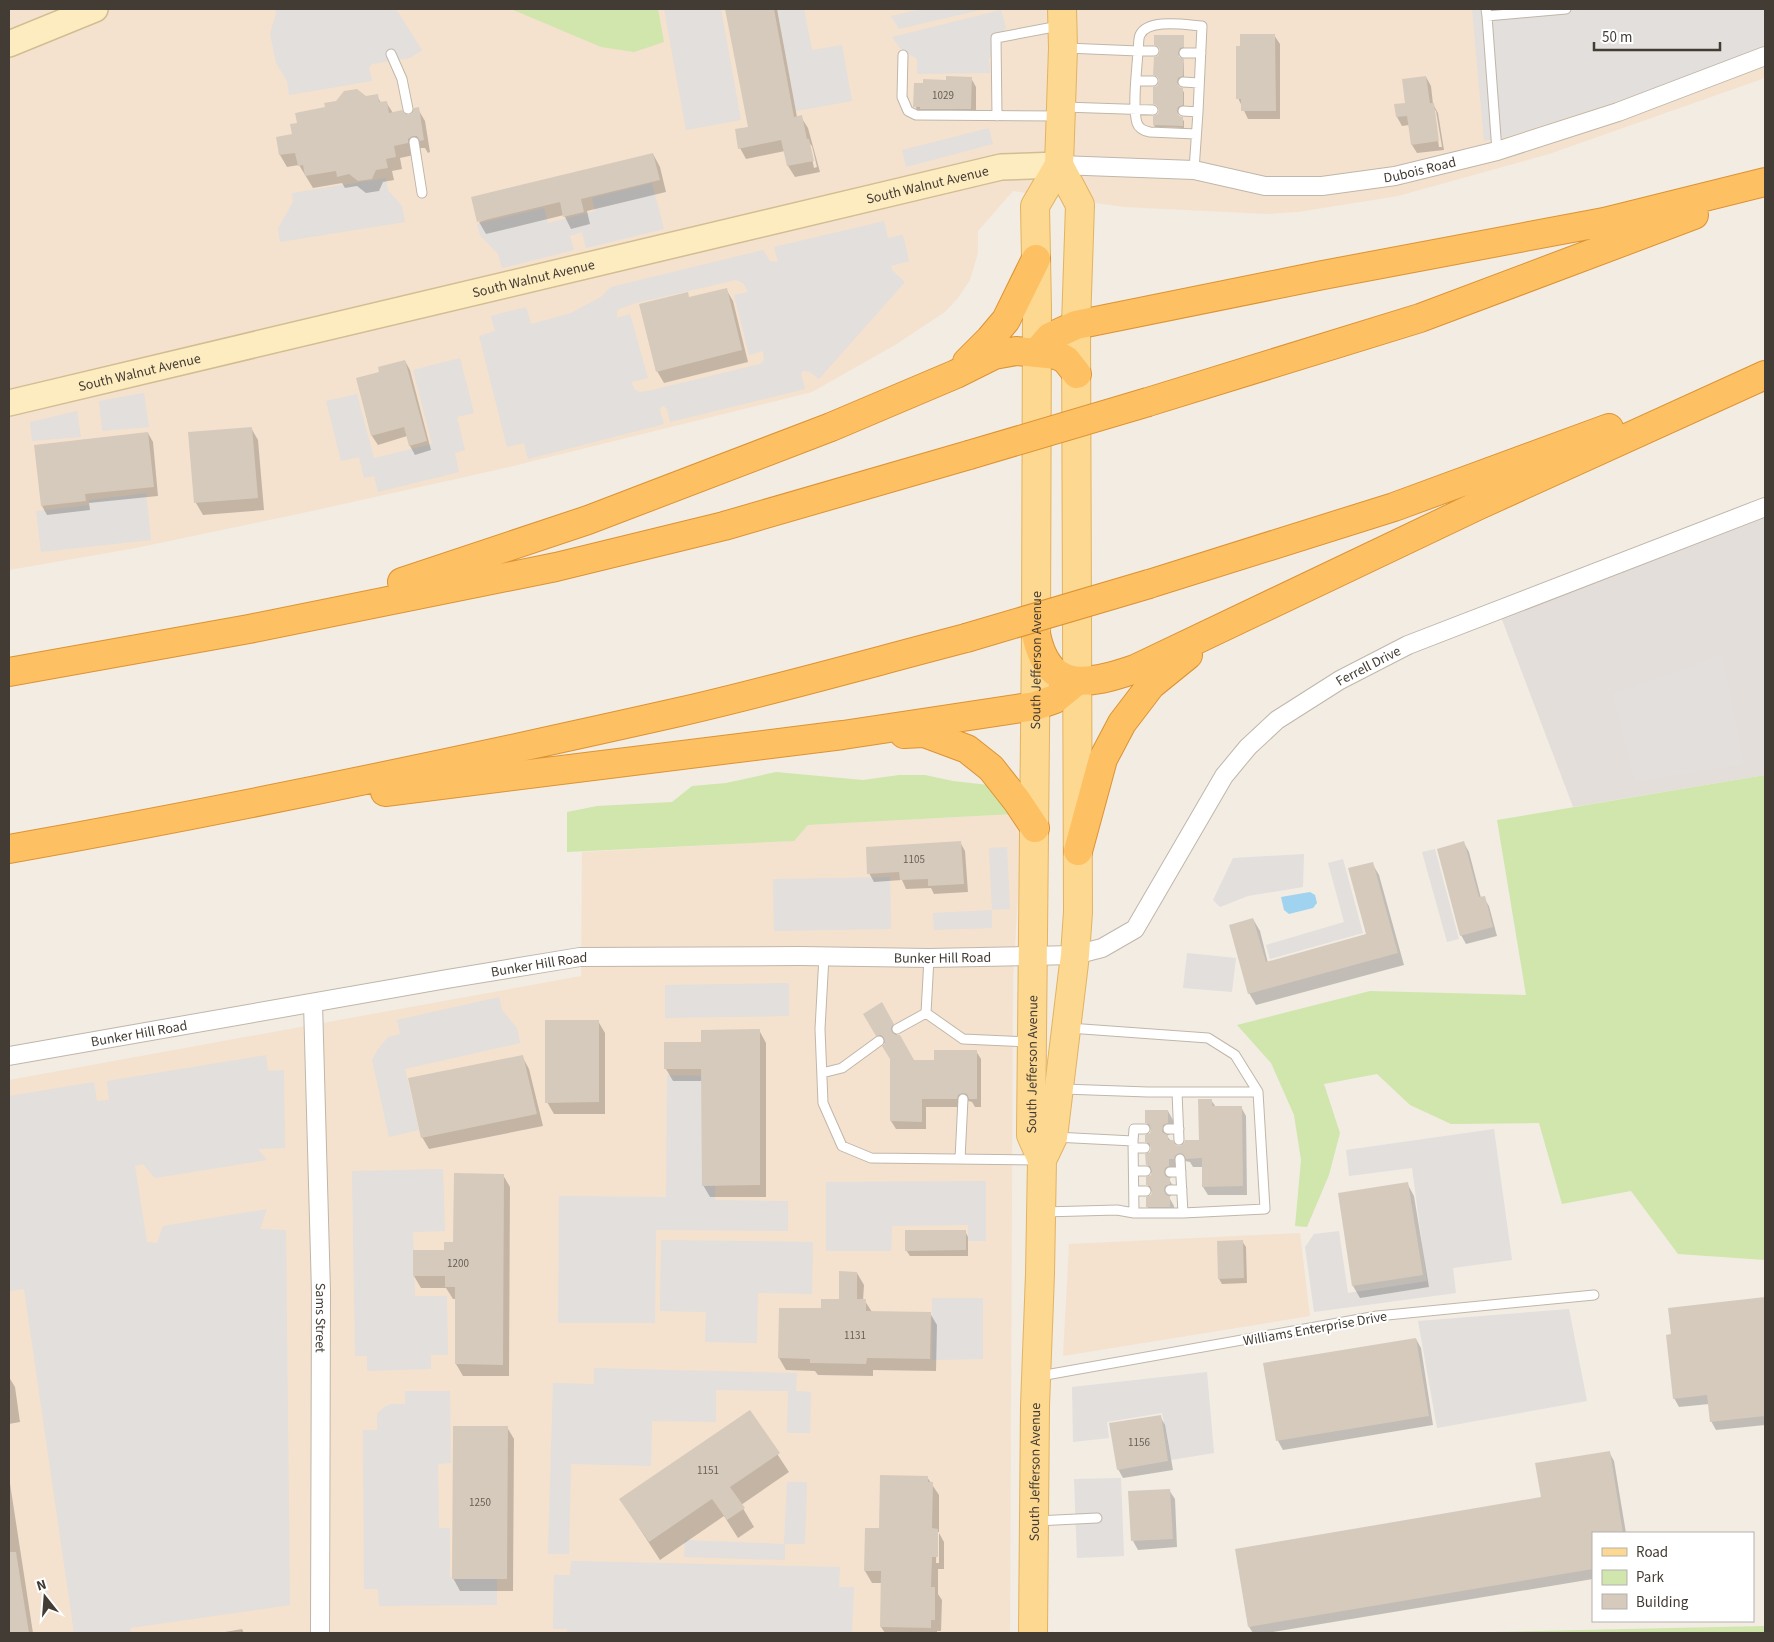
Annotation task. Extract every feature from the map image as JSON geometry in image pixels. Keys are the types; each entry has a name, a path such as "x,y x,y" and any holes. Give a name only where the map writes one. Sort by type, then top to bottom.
{"highway":[{"path":"1037,352 1050,337 1061,330 1076,325 1323,275 1604,222 1765,182"},
{"path":"9,672 249,629 574,563 724,526 1148,402 1420,318 1765,188"},
{"path":"956,374 1006,320 1036,259"},
{"path":"249,629 443,570 588,520 831,427 1003,352 1037,352 1057,355 1066,360 1077,374"},
{"path":"9,849 173,819 682,711 966,638 1149,584 1394,507 1765,370"},
{"path":"1036,634 1038,647 1043,658 1055,673 1077,680 1104,678 1135,669 1477,506 1765,374"},
{"path":"1078,851 1103,759 1122,722 1151,685 1189,654 1253,614"},
{"path":"173,819 843,735 1036,706 1055,699 1077,680"},
{"path":"843,735 924,733 967,749 991,768 1035,828"}],"main road":[{"name":"South Jefferson Avenue","path":"1047,1149 1031,1136 1036,706 1037,352 1035,206 1059,165 1062,28"},
{"name":"South Jefferson Avenue","path":"1033,1633 1035,1406 1038,1377 1041,1212 1047,1149 1059,1088 1075,955 1078,912 1076,325 1080,205 1059,165"}],"street":[{"path":"9,44 94,9"},
{"name":"Dubois Road","path":"1059,165 1194,170 1265,186 1322,186 1395,176 1498,152 1618,112 1765,56"},
{"name":"South Walnut Avenue","path":"9,403 1001,167 1059,165"},
{"name":"Ferrell Drive","path":"1075,955 1102,948 1136,929 1224,776 1248,746 1277,720 1340,680 1408,645 1765,507"},
{"name":"Bunker Hill Road","path":"9,1056 580,957 824,956 929,958 1075,955"},
{"name":"Sams Street","path":"313,1003 321,1292 320,1633"}],"lane":[{"path":"1498,152 1486,12 1566,9"},
{"path":"1194,170 1198,112 1202,26 1155,24 1147,27 1140,36 1138,51 1136,109 1138,125 1143,130 1150,132 1196,134"},
{"path":"997,116 996,38 1062,28 1138,51 1154,52"},
{"path":"1184,52 1201,53"},
{"path":"390,54 402,79 408,109"},
{"path":"903,55 902,96 908,111 916,116 997,116 1136,109 1153,110"},
{"path":"1137,81 1153,81"},
{"path":"1183,82 1199,83"},
{"path":"1183,111 1198,112"},
{"path":"414,142 422,193"},
{"path":"824,956 820,1029 823,1103 842,1146 871,1158 960,1159 1047,1149 1133,1144 1145,1148"},
{"path":"926,1013 929,958"},
{"path":"897,1030 926,1013"},
{"path":"926,1013 963,1039 1032,1042"},
{"path":"1041,1212 1117,1210 1134,1213 1182,1213 1264,1209 1258,1092 1235,1055 1208,1038 1066,1028"},
{"path":"962,1050 963,1039"},
{"path":"822,1073 842,1068 879,1041"},
{"path":"1059,1088 1177,1092 1258,1092"},
{"path":"1177,1092 1179,1140"},
{"path":"960,1159 963,1099"},
{"path":"1134,1213 1134,1129 1145,1129"},
{"path":"1168,1129 1179,1129"},
{"path":"1180,1159 1182,1213"},
{"path":"1134,1171 1146,1171"},
{"path":"1170,1172 1181,1172"},
{"path":"1170,1190 1182,1190"},
{"path":"1134,1191 1146,1191"},
{"name":"Williams Enterprise Drive","path":"1038,1377 1377,1316 1594,1295"},
{"path":"1033,1521 1097,1518"}],"shaded area":[{"path":"9,9 1765,9 1765,78 1549,154 1398,196 1298,212 1267,214 1124,207 1013,191 978,231 978,253 970,280 958,298 945,312 895,345 812,392 505,468 312,511 136,548 9,570"},
{"path":"275,9 396,9 422,50 410,58 372,64 369,68 372,81 289,95 287,81 276,63 270,34 276,13"},
{"path":"664,9 721,9 741,120 686,130"},
{"path":"777,9 804,9 812,50 842,45 852,101 796,111"},
{"path":"921,9 984,9 899,29 891,16"},
{"path":"1472,9 1765,9 1765,45 1671,84 1506,137 1484,141"},
{"path":"1001,10 1006,27 989,59 990,73 917,74 917,59 900,48 892,37"},
{"path":"989,128 993,144 906,167 902,150"},
{"path":"386,178 388,190 402,206 405,222 280,242 278,228 293,202 292,193"},
{"path":"652,183 664,229 586,248 582,232 570,236 574,250 502,268 498,254 480,235 477,224 544,208 548,223 595,211 592,198"},
{"path":"884,221 888,238 903,235 909,261 891,266 892,270 905,282 819,379 810,372 803,371 801,374 805,389 670,422 667,409 664,406 661,407 660,411 664,424 528,459 524,443 507,447 479,336 495,331 491,316 526,307 531,324 571,313 601,297 611,287 763,250 770,261 778,262 774,247","holes":["736,280 743,283 748,292 734,295 749,355 763,351 764,360 760,364 648,391 640,392 635,390 631,382 648,378 630,314 617,318 619,309 636,303"]},
{"path":"460,358 474,413 457,417 465,450 455,453 459,472 378,492 374,476 364,478 359,457 341,461 326,401 357,394 374,458 432,444 413,370"},
{"path":"144,393 149,427 102,431 99,401"},
{"path":"77,411 81,437 32,441 30,422"},
{"path":"146,493 151,540 41,552 36,511 89,505 89,500"},
{"path":"1765,516 1765,775 1573,807 1501,617"},
{"path":"1722,654 1744,764 1635,782 1613,694"},
{"path":"1015,814 1021,844 1013,981 1010,1633 9,1633 9,1080 581,976 582,852 793,841 808,825"},
{"path":"1007,847 1010,909 992,910 989,848"},
{"path":"1435,849 1459,939 1447,942 1422,852"},
{"path":"1304,854 1303,887 1248,896 1220,907 1213,900 1233,858"},
{"path":"1343,859 1363,933 1270,959 1266,945 1344,922 1328,863"},
{"path":"890,877 891,929 774,931 773,879"},
{"path":"992,910 992,928 934,930 933,913"},
{"path":"1187,953 1236,958 1232,992 1183,988"},
{"path":"789,983 789,1016 665,1018 665,985"},
{"path":"499,997 502,1010 517,1028 520,1043 405,1069 419,1130 389,1137 372,1060 388,1037 400,1034 397,1020"},
{"path":"266,1055 268,1071 284,1070 285,1148 258,1149 267,1160 155,1178 143,1164 135,1166 147,1242 157,1243 163,1226 267,1209 260,1229 286,1230 290,1605 130,1628 131,1633 74,1633 24,1289 9,1291 9,1096 94,1082 97,1101 109,1100 107,1081"},
{"path":"667,1075 716,1076 715,1200 788,1201 788,1231 656,1230 655,1323 558,1323 559,1196 666,1197"},
{"path":"1494,1129 1512,1260 1453,1268 1456,1293 1314,1312 1305,1247 1314,1234 1339,1231 1348,1293 1427,1281 1412,1168 1349,1176 1346,1150"},
{"path":"443,1169 445,1231 413,1232 415,1296 447,1296 448,1355 431,1355 431,1369 367,1371 367,1356 355,1356 352,1171"},
{"path":"986,1181 986,1241 968,1241 968,1225 892,1226 891,1251 826,1251 826,1182"},
{"path":"1300,1233 1310,1316 1063,1356 1069,1244"},
{"path":"661,1240 813,1242 812,1294 758,1293 757,1343 705,1342 706,1312 660,1311"},
{"path":"932,1298 983,1298 983,1359 932,1360"},
{"path":"1569,1309 1587,1401 1437,1428 1418,1321"},
{"path":"594,1368 797,1373 796,1391 811,1392 810,1433 787,1433 788,1391 716,1390 716,1422 652,1421 651,1466 571,1464 569,1554 548,1554 553,1383 594,1384"},
{"path":"1207,1372 1214,1453 1171,1460 1162,1413 1107,1422 1109,1438 1073,1442 1072,1387"},
{"path":"405,1391 450,1391 451,1463 438,1464 439,1528 450,1528 450,1577 497,1576 497,1605 379,1606 378,1589 364,1589 363,1430 377,1430 377,1414 384,1407 391,1404 405,1404"},
{"path":"1121,1478 1124,1556 1077,1558 1074,1479"},
{"path":"787,1482 807,1482 805,1544 785,1544 785,1560 684,1557 685,1540 784,1544"},
{"path":"571,1561 840,1567 839,1587 854,1587 852,1633 567,1633 567,1629 553,1629 554,1575 570,1575"}],"green space":[{"path":"511,9 658,9 664,42 634,52 601,47"},
{"path":"776,772 863,780 899,775 925,775 953,781 989,785 1015,814 808,825 794,841 567,852 567,812 597,806 672,802 692,786 726,783"},
{"path":"1765,775 1765,1260 1678,1254 1631,1191 1562,1204 1539,1123 1451,1124 1410,1105 1377,1074 1324,1084 1340,1133 1329,1175 1307,1227 1295,1226 1301,1160 1294,1115 1271,1063 1237,1025 1370,991 1526,995 1497,820"},
{"path":"1765,1626 1765,1633 1447,1633"}],"water":[{"path":"1310,892 1315,895 1317,903 1313,908 1289,914 1284,910 1281,897"}],"building":[{"path":"725,9 774,9 794,117 802,115 814,161 787,166 781,140 738,149 735,129 748,127"},
{"path":"1240,34 1275,34 1276,111 1241,111 1241,99 1236,99 1236,46 1240,46"},
{"path":"1154,35 1184,35 1184,47 1180,48 1178,53 1179,57 1184,59 1183,76 1178,78 1177,82 1179,87 1183,88 1183,105 1178,107 1177,111 1179,116 1183,117 1183,126 1153,125 1153,116 1158,114 1159,110 1157,105 1153,104 1153,87 1157,86 1159,81 1158,77 1153,75 1154,57 1158,56 1160,51 1159,47 1154,45"},
{"path":"946,76 972,77 971,109 920,109 920,107 913,107 914,83 923,83 923,79 946,80"},
{"path":"1426,76 1430,103 1434,103 1439,141 1411,145 1407,116 1396,117 1394,104 1405,103 1402,79"},
{"path":"357,89 366,96 378,94 379,102 387,101 389,113 402,110 409,115 414,108 419,107 424,140 420,141 417,136 413,136 408,139 408,143 394,146 396,157 386,159 388,168 376,170 372,179 358,181 349,174 337,177 336,171 305,176 303,165 298,166 295,153 279,155 276,137 292,134 290,124 297,123 295,113 325,107 324,103 336,101 344,91"},
{"path":"653,153 660,180 581,199 584,212 563,217 560,202 477,222 471,197"},
{"path":"727,288 742,350 656,372 639,304 688,292 689,297"},
{"path":"405,360 427,441 409,446 404,427 371,436 356,378 379,372 378,367"},
{"path":"252,427 258,498 194,503 188,432"},
{"path":"148,432 154,487 85,494 86,501 41,506 34,445"},
{"path":"961,841 964,884 928,886 928,879 900,880 899,872 867,874 866,847"},
{"path":"1464,841 1479,897 1485,896 1493,927 1460,936 1437,849"},
{"path":"1373,862 1398,953 1248,994 1229,925 1253,918 1266,962 1366,934 1348,868"},
{"path":"882,1002 894,1024 891,1028 892,1032 900,1035 914,1060 934,1060 934,1050 977,1050 977,1099 969,1099 967,1094 963,1093 958,1095 957,1099 922,1099 922,1122 890,1121 890,1059 882,1046 885,1043 884,1038 881,1035 876,1036 863,1014"},
{"path":"545,1020 599,1020 599,1102 545,1103"},
{"path":"760,1029 760,1185 702,1186 701,1069 664,1069 664,1042 701,1042 701,1030"},
{"path":"523,1055 537,1114 421,1138 408,1078"},
{"path":"1198,1099 1212,1099 1212,1106 1242,1106 1243,1186 1202,1187 1202,1158 1186,1159 1183,1154 1179,1153 1174,1159 1169,1159 1169,1166 1165,1168 1164,1172 1165,1176 1170,1178 1170,1184 1165,1186 1164,1190 1166,1195 1170,1196 1170,1207 1146,1207 1146,1197 1151,1195 1152,1191 1150,1186 1146,1185 1146,1177 1151,1175 1152,1171 1150,1166 1146,1165 1145,1154 1150,1152 1151,1148 1149,1143 1145,1142 1145,1135 1150,1133 1151,1129 1149,1124 1145,1123 1145,1110 1168,1110 1168,1123 1163,1125 1162,1132 1168,1135 1168,1140 1173,1140 1176,1145 1180,1146 1185,1140 1199,1140"},
{"path":"454,1173 504,1174 503,1365 455,1364 455,1287 445,1287 445,1276 413,1276 413,1250 444,1250 444,1242 453,1242"},
{"path":"1408,1182 1423,1275 1352,1286 1338,1193"},
{"path":"905,1230 966,1230 966,1250 905,1251"},
{"path":"1243,1240 1244,1278 1218,1279 1217,1241"},
{"path":"839,1271 857,1272 857,1299 866,1299 866,1311 931,1312 930,1359 867,1358 866,1364 810,1363 810,1359 778,1358 779,1308 821,1308 821,1299 839,1299"},
{"path":"1765,1297 1765,1416 1710,1422 1707,1395 1673,1399 1666,1335 1671,1334 1668,1308"},
{"path":"1416,1338 1429,1416 1276,1441 1263,1363"},
{"path":"750,1410 780,1453 730,1487 745,1508 727,1520 712,1499 649,1542 619,1499"},
{"path":"1161,1415 1168,1461 1117,1470 1109,1423"},
{"path":"453,1426 508,1426 507,1579 452,1579"},
{"path":"1610,1451 1623,1532 1592,1532 1592,1569 1248,1627 1235,1549 1541,1497 1535,1463"},
{"path":"880,1475 928,1476 928,1482 933,1482 932,1528 938,1529 938,1557 932,1557 931,1587 935,1587 935,1620 931,1620 931,1628 880,1627 881,1571 864,1571 865,1528 879,1528"},
{"path":"1170,1489 1173,1539 1131,1541 1128,1491"},
{"path":"9,1552 16,1552 29,1633 9,1633"}]}
